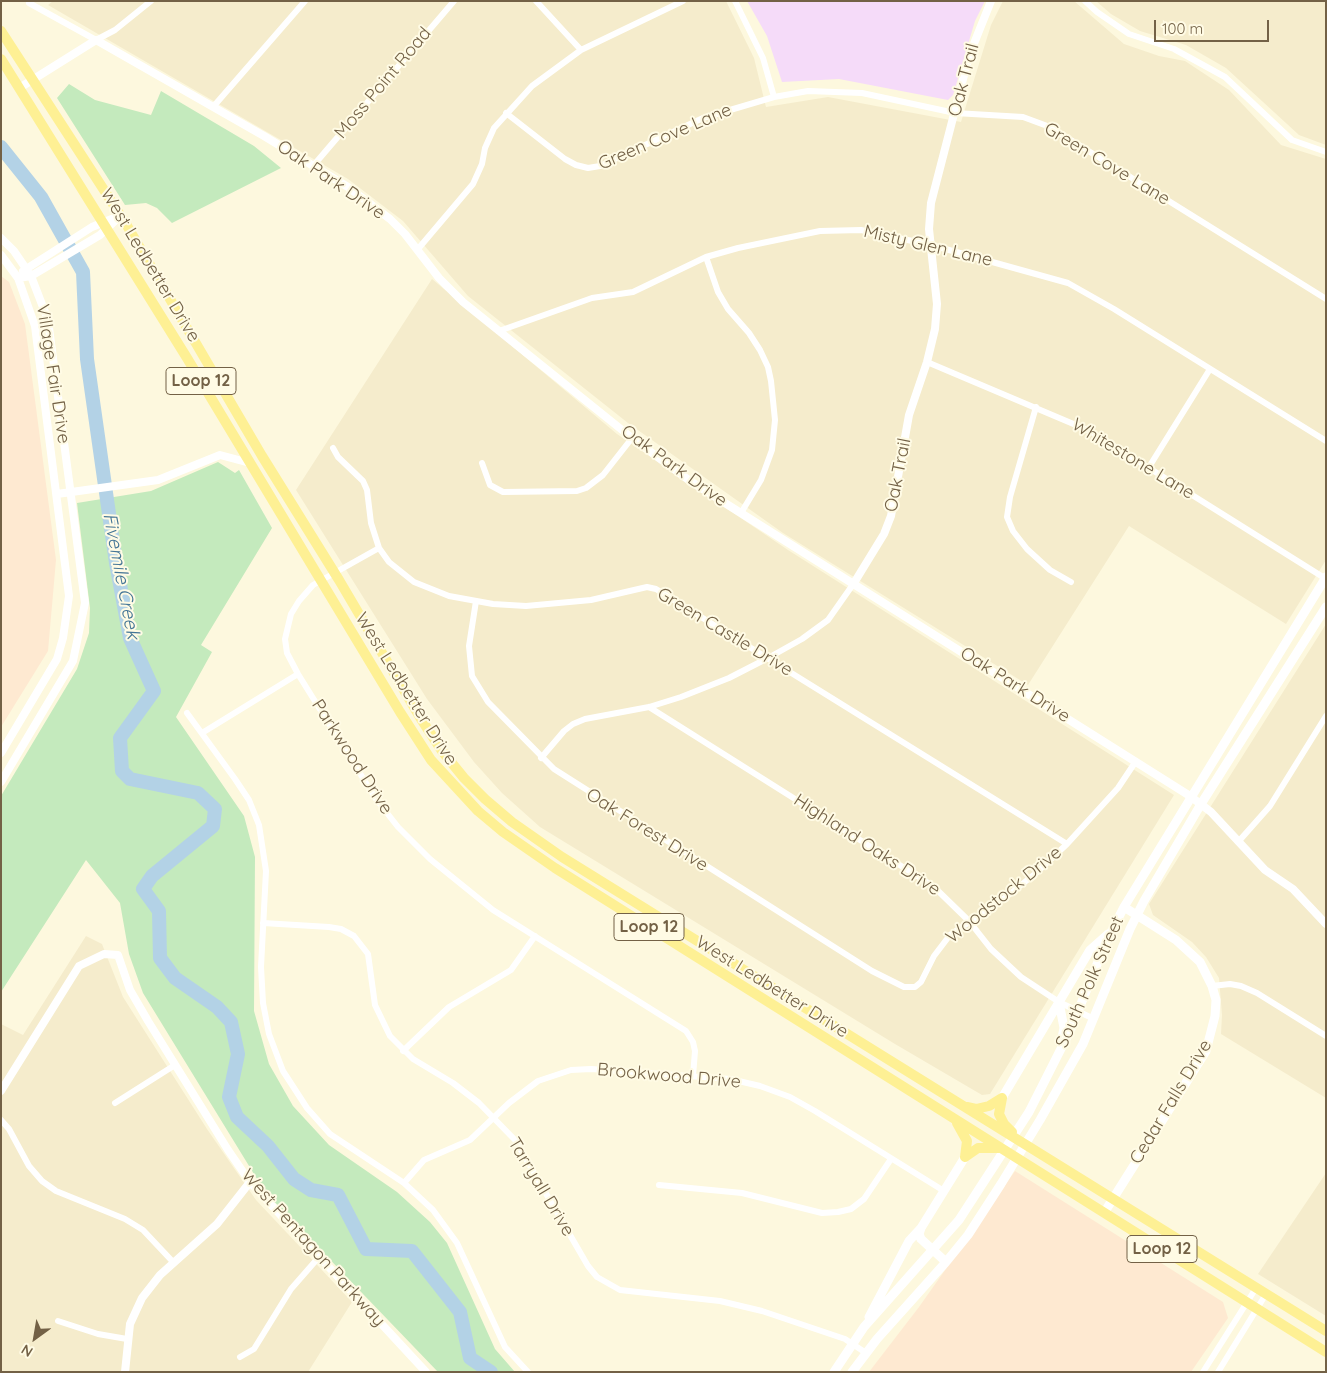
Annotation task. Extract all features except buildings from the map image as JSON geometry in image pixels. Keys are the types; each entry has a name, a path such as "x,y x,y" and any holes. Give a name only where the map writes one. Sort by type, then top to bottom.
{"main road":[{"name":"West Ledbetter Drive","path":"1,31 121,215 262,456 421,719 458,772 485,799 512,822 562,857 1326,1331"},
{"name":"West Ledbetter Drive","path":"1,58 21,87 320,581 432,760 478,811 503,832 555,868 1323,1351"},
{"name":"South Polk Street","path":"834,1372 864,1327 934,1251 959,1220 1029,1112 1060,1052 1112,930 1124,907 1190,796 1325,578"},
{"name":"South Polk Street","path":"852,1372 866,1353 968,1235 1001,1184 1076,1057 1094,1019 1137,915 1201,804 1326,607"},
{"path":"1239,716 1253,724"},
{"path":"555,868 562,857"},
{"name":"Cedar Falls Drive","path":"1104,1213 1206,1051 1215,1016 1216,1000 1212,986 1200,962 1189,950 1124,907"},
{"path":"1021,1142 1001,1120 999,1112 1002,1098 1090,950 1112,930"},
{"path":"1059,1002 1064,1028 1060,1052"},
{"path":"870,1066 879,1053"},
{"path":"964,1106 976,1109 989,1106 1002,1098"},
{"path":"955,1120 967,1141 965,1157"},
{"path":"864,1327 908,1241 921,1228 965,1157 978,1148 1001,1148"},
{"path":"921,1228 920,1239 946,1262"},
{"path":"1307,1319 1326,1326"}],"street":[{"path":"21,87 115,30 151,1"},
{"path":"213,107 305,1"},
{"name":"Moss Point Road","path":"313,166 454,1"},
{"path":"536,1 580,50"},
{"path":"418,249 473,184 482,164 489,136 506,113 532,86 580,50 683,1"},
{"path":"735,1 763,58 774,97"},
{"name":"Oak Trail","path":"542,758 564,731 573,724 585,719 649,706 728,678 802,638 828,620 854,584 884,534 891,516 908,422 927,362 935,329 937,304 928,229 930,203 969,56 991,1"},
{"path":"1085,1 1096,12 1129,34 1174,49 1209,67 1244,93 1258,109 1292,140 1326,152"},
{"name":"Oak Park Drive","path":"29,3 213,107 313,166 369,202 390,219 418,249 450,289 632,438 690,481 1190,796 1201,804 1265,870 1293,889 1326,924"},
{"name":"Green Cove Lane","path":"506,113 566,159 576,165 588,168 600,166 703,118 774,97 808,91 862,93 955,113 1012,115 1050,127 1326,299"},
{"path":"18,278 34,274 98,236 105,226 121,215"},
{"path":"18,278 30,265 92,227 105,226"},
{"name":"Misty Glen Lane","path":"499,331 592,298 633,292 706,257 770,240 841,229 886,234 1068,283 1326,441"},
{"name":"Village Fair Drive","path":"1,238 30,265 48,320 85,603 73,660 1,782"},
{"name":"Village Fair Drive","path":"1,255 18,278 35,326 69,596 63,638 57,660 1,753"},
{"path":"706,257 718,292 728,309 749,333 760,350 768,366 772,381 775,420 772,450 761,480 741,513"},
{"name":"Whitestone Lane","path":"927,362 1090,431 1325,578"},
{"path":"1149,467 1210,369"},
{"path":"1036,407 1010,497 1008,517 1013,531 1027,549 1050,570 1071,582"},
{"path":"482,463 490,485 503,492 577,492 586,488 603,475 632,438"},
{"name":"Green Castle Drive","path":"333,448 338,457 363,481 368,490 371,524 379,548 389,562 414,582 450,596 476,601 526,606 566,604 647,588 665,594 1067,844"},
{"path":"57,494 138,485 177,474 220,455 250,463"},
{"name":"Parkwood Drive","path":"379,548 320,581 307,590 299,601 287,627 285,639 287,653 298,674 357,771 398,827 430,859 468,892 686,1031 693,1042 695,1051 693,1076"},
{"name":"Oak Forest Drive","path":"476,601 469,646 472,676 488,702 542,758 575,785 872,971 904,987 915,987"},
{"path":"202,733 298,674"},
{"name":"Highland Oaks Drive","path":"649,706 915,874 939,891 969,921 978,934 1006,964 1059,1002 1094,1019"},
{"path":"187,713 249,800 259,824 266,871 263,923 263,1003 275,1054 293,1089 330,1134 404,1183 422,1199 445,1225 464,1258 501,1342 528,1372"},
{"path":"1238,841 1270,806 1326,716"},
{"name":"Woodstock Drive","path":"915,987 944,942 969,921 1006,897 1067,844 1113,795 1136,761"},
{"name":"Tarryall Drive","path":"263,923 329,927 341,929 354,936 368,954 372,990 381,1020 390,1036 403,1051 453,1083 495,1118 514,1140 529,1162 588,1266 597,1277 611,1286 632,1292 740,1305 828,1333 853,1344 866,1353"},
{"path":"403,1051 449,1007 511,970 535,936"},
{"name":"West Pentagon Parkway","path":"1,1091 79,966 104,954 118,955 130,990 228,1150 250,1182 426,1372"},
{"path":"1212,986 1230,984 1257,993 1326,1036"},
{"path":"115,1103 176,1065"},
{"name":"Brookwood Drive","path":"404,1183 424,1160 470,1140 516,1097 538,1081 571,1070 591,1069 730,1079 760,1086 790,1097 944,1191"},
{"path":"1,1120 10,1129 29,1166 42,1181 56,1192 125,1219 142,1230 174,1263"},
{"path":"659,1185 742,1193 822,1213 838,1212 851,1209 864,1199 891,1159"},
{"path":"125,1372 127,1338 130,1324 142,1298 160,1275 217,1224 250,1182"},
{"path":"240,1357 254,1349 292,1289 319,1257"},
{"path":"1203,1372 1256,1288"},
{"path":"1218,1372 1266,1294"},
{"path":"58,1321 85,1330 127,1338"}],"shaded area":[{"path":"53,1 726,1 754,58 766,107 828,97 961,122 991,25 1003,1 1074,1 1124,44 1159,56 1185,61 1229,90 1281,145 1326,159 1326,560 1286,624 1129,526 1028,685 783,533 628,423 468,296 403,221 348,179 48,5"},
{"path":"747,1 985,1 975,21 953,95 948,100 839,79 782,82 767,36"},
{"path":"1096,1 1326,1 1326,145 1299,135 1226,68 1186,45 1140,31 1111,14"},
{"path":"1,276 9,282 25,324 56,560 48,651 1,727"},
{"path":"432,279 617,434 788,550 1174,795 990,1094 982,1095 895,1044 540,827 502,793 474,762 427,699 296,490"},
{"path":"1326,624 1326,1098 1221,1034 1222,1015 1219,978 1206,957 1192,942 1153,915 1149,904"},
{"path":"86,936 102,944 123,997 207,1129 256,1200 352,1302 308,1372 1,1372 1,1024 23,1035"},
{"path":"1015,1171 1223,1302 1228,1318 1191,1372 869,1372 919,1307"},
{"path":"1326,1173 1326,1316 1258,1274"}],"green space":[{"path":"69,84 95,100 151,115 161,91 254,146 281,168 172,223 157,208 146,203 125,205 57,98"},
{"path":"218,462 235,473 239,470 272,528 201,645 212,652 176,717 244,816 255,857 254,1011 269,1064 293,1106 329,1145 397,1192 430,1222 447,1243 495,1349 515,1372 438,1372 265,1192 143,993 129,954 120,903 86,860 1,992 1,796 77,669 89,633 90,608 77,503 151,491"}],"waterway":[{"name":"Fivemile Creek","path":"1,147 41,197 83,272 87,359 116,563 130,638 154,691 120,738 122,771 130,779 198,793 215,809 213,826 152,876 143,889 159,911 160,958 175,978 217,1007 231,1022 238,1054 229,1097 237,1117 268,1146 294,1179 311,1190 338,1195 366,1249 412,1251 460,1312 470,1358 491,1372"}]}
